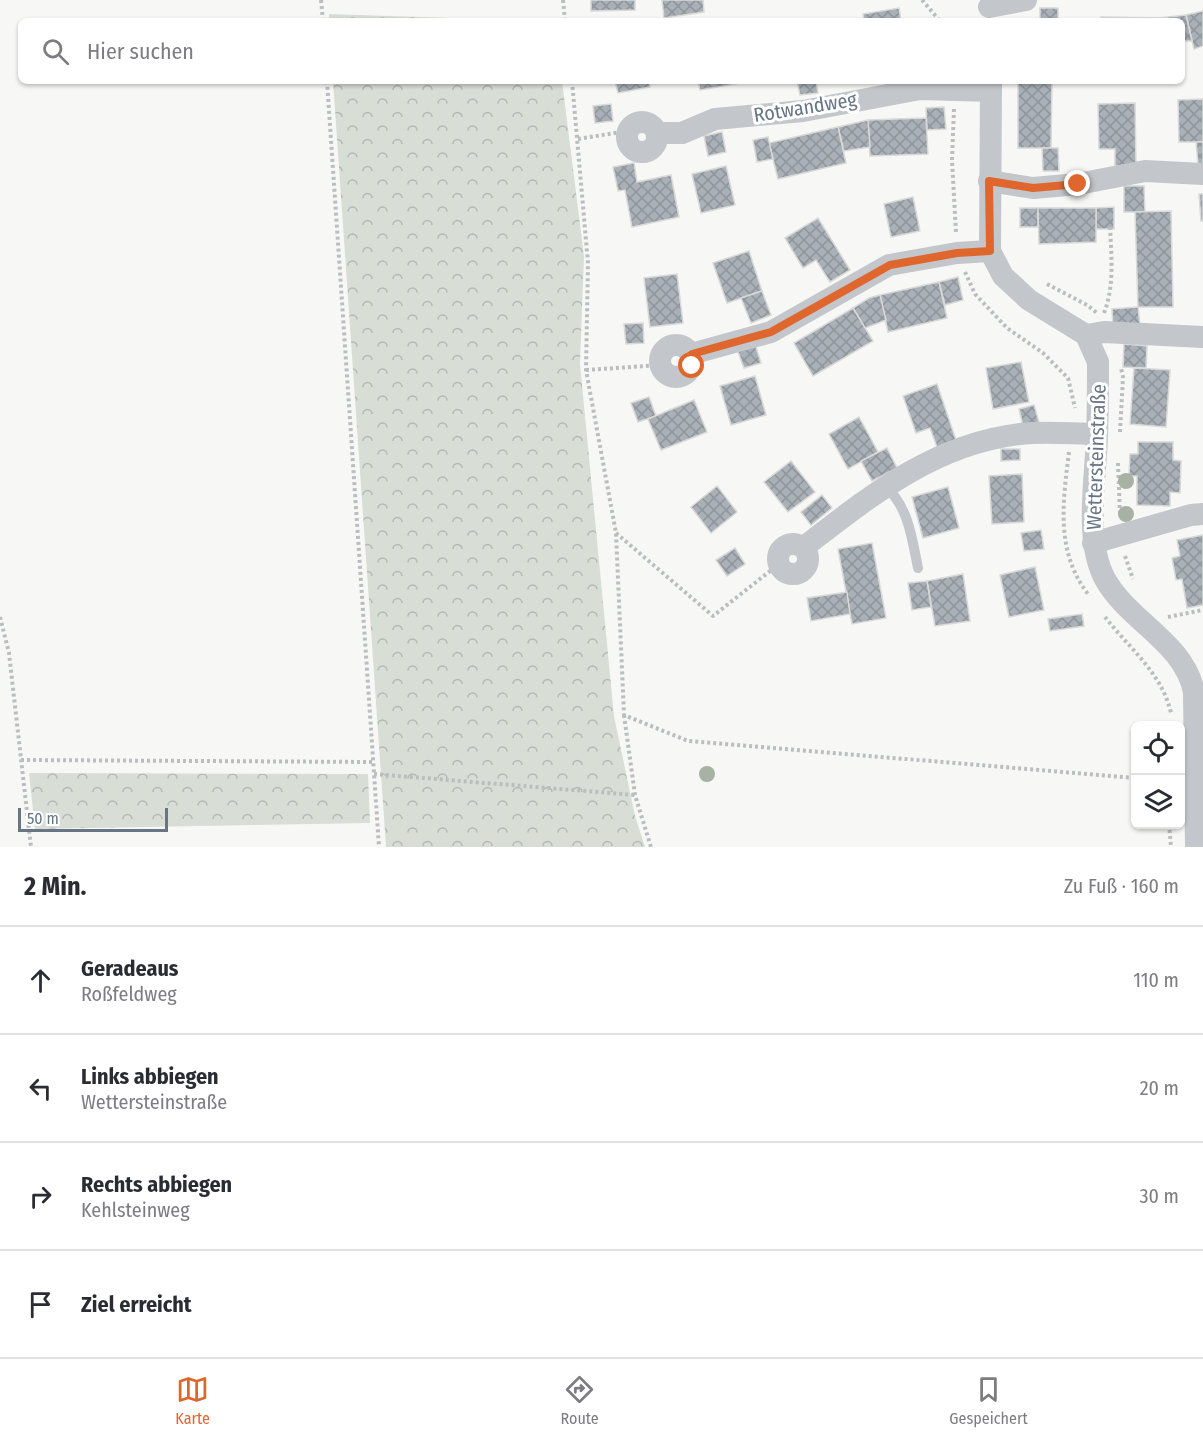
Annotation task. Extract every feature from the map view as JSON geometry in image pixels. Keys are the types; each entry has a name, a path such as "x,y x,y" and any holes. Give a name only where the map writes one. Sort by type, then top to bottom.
{"street":[{"path":"987,9 1026,0"},
{"path":"991,86 990,251 1002,276 1029,300 1086,335 1104,332 1203,337"},
{"name":"Rotwandweg","path":"627,131 628,144 640,152 653,148 657,133 682,133 715,119 803,111 920,89 991,86"},
{"path":"989,181 1033,188 1078,184 1146,171 1203,174"},
{"path":"661,364 668,374 683,376 692,366 692,354 771,332 890,265 957,253 990,251"},
{"name":"Wettersteinstraße","path":"1086,335 1098,362 1094,543 1105,579 1129,610 1182,660 1190,674 1194,692 1196,847"},
{"path":"779,564 786,572 802,572 809,559 804,547 884,486 953,449 1020,434 1097,434"},
{"path":"1094,543 1191,515 1203,514"}],"lane":[{"path":"884,486 897,498 909,525 918,568"}],"path":[{"path":"321,0 323,18"},
{"path":"563,0 565,18"},
{"path":"922,0 938,18"},
{"path":"327,84 379,847"},
{"path":"572,84 588,263 586,370 616,533 624,715 635,795 651,847"},
{"path":"578,139 627,131"},
{"path":"1040,280 1087,304 1102,318 1108,302 1111,276 1110,225"},
{"path":"586,370 661,364"},
{"path":"616,533 713,616 779,564"},
{"path":"1161,618 1203,610"},
{"path":"0,618 9,652 31,847"},
{"path":"624,715 688,741 1131,778"},
{"path":"21,760 374,762"},
{"path":"374,774 635,795"},
{"path":"1169,829 1171,847"}],"green space":[{"path":"329,14 448,18 329,18"},
{"path":"333,84 562,84 584,256 580,364 614,716 635,816 645,847 386,847"},
{"path":"29,773 368,774 370,823 35,829"}],"building":[{"path":"591,0 635,0 635,10 591,11"},
{"path":"662,0 703,0 704,12 664,18"},
{"path":"899,8 901,18 864,18 863,14"},
{"path":"1040,8 1058,8 1058,18 1040,18"},
{"path":"1203,11 1203,46 1194,49 1186,15"},
{"path":"1186,15 1192,41 1185,41 1185,18 1159,18"},
{"path":"1101,17 1159,18 1101,18"},
{"path":"616,84 650,84 650,87 618,93"},
{"path":"699,84 736,84 700,90"},
{"path":"798,84 816,84 818,93 800,95"},
{"path":"1018,84 1052,84 1051,148 1018,148"},
{"path":"1203,99 1203,142 1179,142 1178,100"},
{"path":"1135,103 1136,166 1115,166 1115,149 1099,149 1098,104"},
{"path":"611,104 613,121 595,123 593,106"},
{"path":"944,107 946,129 927,130 926,108"},
{"path":"926,118 928,154 870,156 868,120"},
{"path":"868,120 870,147 844,151 838,127"},
{"path":"838,127 846,163 778,179 769,143"},
{"path":"722,132 726,152 708,156 704,136"},
{"path":"768,137 773,159 757,162 753,140"},
{"path":"1196,142 1203,142 1203,164 1198,164"},
{"path":"1042,148 1058,148 1059,171 1043,171"},
{"path":"634,163 637,182 671,175 679,217 632,227 625,190 618,191 613,167"},
{"path":"726,166 735,205 701,213 692,174"},
{"path":"1124,186 1144,186 1145,212 1124,212"},
{"path":"1199,194 1203,194 1203,221 1201,221"},
{"path":"913,197 920,231 891,237 884,204"},
{"path":"1114,207 1114,229 1096,229 1096,208"},
{"path":"1020,208 1038,208 1038,227 1020,227"},
{"path":"1038,208 1096,208 1096,242 1039,244"},
{"path":"1171,211 1173,307 1138,307 1135,212"},
{"path":"818,218 850,270 830,282 816,260 803,268 785,238"},
{"path":"749,251 762,291 727,303 713,263"},
{"path":"677,274 683,323 650,327 644,278"},
{"path":"958,277 963,300 945,305 939,282"},
{"path":"939,282 947,318 888,332 880,295"},
{"path":"762,291 771,315 751,323 741,298"},
{"path":"880,295 886,320 865,328 853,308 869,298"},
{"path":"1138,307 1140,325 1113,327 1112,309"},
{"path":"853,308 873,341 813,376 794,343"},
{"path":"643,323 644,343 626,344 624,324"},
{"path":"755,344 761,363 744,368 737,349"},
{"path":"1124,344 1147,346 1146,368 1123,367"},
{"path":"1021,362 1029,402 993,409 986,368"},
{"path":"1134,368 1170,370 1166,427 1130,424"},
{"path":"755,376 766,415 731,425 720,386"},
{"path":"937,384 956,440 937,447 930,428 916,433 903,396"},
{"path":"649,397 656,416 638,422 631,403"},
{"path":"694,400 707,432 661,450 648,419"},
{"path":"1034,405 1039,422 1023,426 1019,409"},
{"path":"859,417 878,452 848,469 829,434"},
{"path":"1138,442 1173,442 1173,460 1181,461 1180,493 1170,492 1170,506 1137,505 1137,476 1129,476 1130,454 1138,454"},
{"path":"887,448 897,468 872,481 861,461"},
{"path":"1001,449 1020,449 1020,460 1001,461"},
{"path":"791,461 815,492 788,512 764,482"},
{"path":"1022,474 1024,522 992,524 989,476"},
{"path":"717,486 737,512 711,533 691,507"},
{"path":"948,487 959,528 923,538 912,497"},
{"path":"822,495 832,508 811,525 801,512"},
{"path":"1041,530 1044,549 1024,551 1021,533"},
{"path":"1203,535 1203,605 1187,608 1182,579 1176,580 1172,558 1180,556 1177,540"},
{"path":"872,543 886,618 852,624 838,549"},
{"path":"735,548 745,564 727,576 716,560"},
{"path":"1035,567 1044,610 1009,617 1000,575"},
{"path":"963,574 970,621 935,626 927,581"},
{"path":"927,581 931,607 912,610 908,583"},
{"path":"847,592 850,614 811,621 807,598"},
{"path":"1082,614 1084,626 1050,631 1048,619"}],"route":[{"path":"692,366 692,354 771,332 812,306 890,265 957,253 990,251 989,181 1033,188 1078,184"}]}
